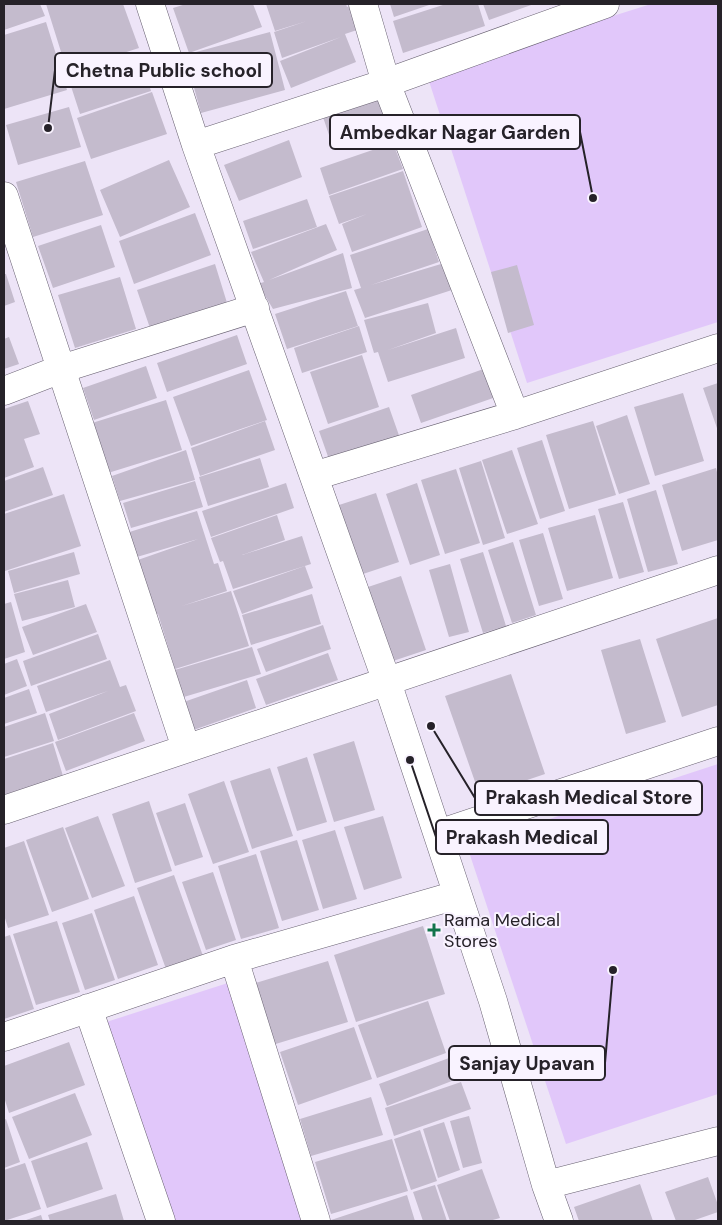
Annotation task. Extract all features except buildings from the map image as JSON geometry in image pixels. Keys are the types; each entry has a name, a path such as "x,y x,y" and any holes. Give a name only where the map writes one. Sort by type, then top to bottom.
{"street":[{"path":"150,4 196,145 387,682 492,1000 546,1185 559,1221"},
{"path":"362,4 386,83 515,415"},
{"path":"196,145 386,83 605,4"},
{"path":"4,196 186,748"},
{"path":"4,391 61,369 255,308"},
{"path":"314,476 515,415 718,348"},
{"path":"4,810 718,570"},
{"path":"438,834 718,742"},
{"path":"4,1036 234,959 457,895"},
{"path":"234,959 316,1221"},
{"path":"88,1008 161,1221"},
{"path":"546,1185 718,1141"}],"shaded area":[{"path":"651,4 718,4 718,322 527,383 427,75"},
{"path":"718,764 718,1094 566,1144 467,846"},
{"path":"231,982 307,1221 157,1221 97,1025"}],"place":[{"name":"Chetna Public school","path":"48,128"},
{"name":"Ambedkar Nagar Garden","path":"593,198"},
{"name":"Prakash Medical Store","path":"431,726"},
{"name":"Prakash Medical","path":"410,760"},
{"name":"Rama Medical Stores","path":"434,930"},
{"name":"Sanjay Upavan","path":"613,970"}]}
